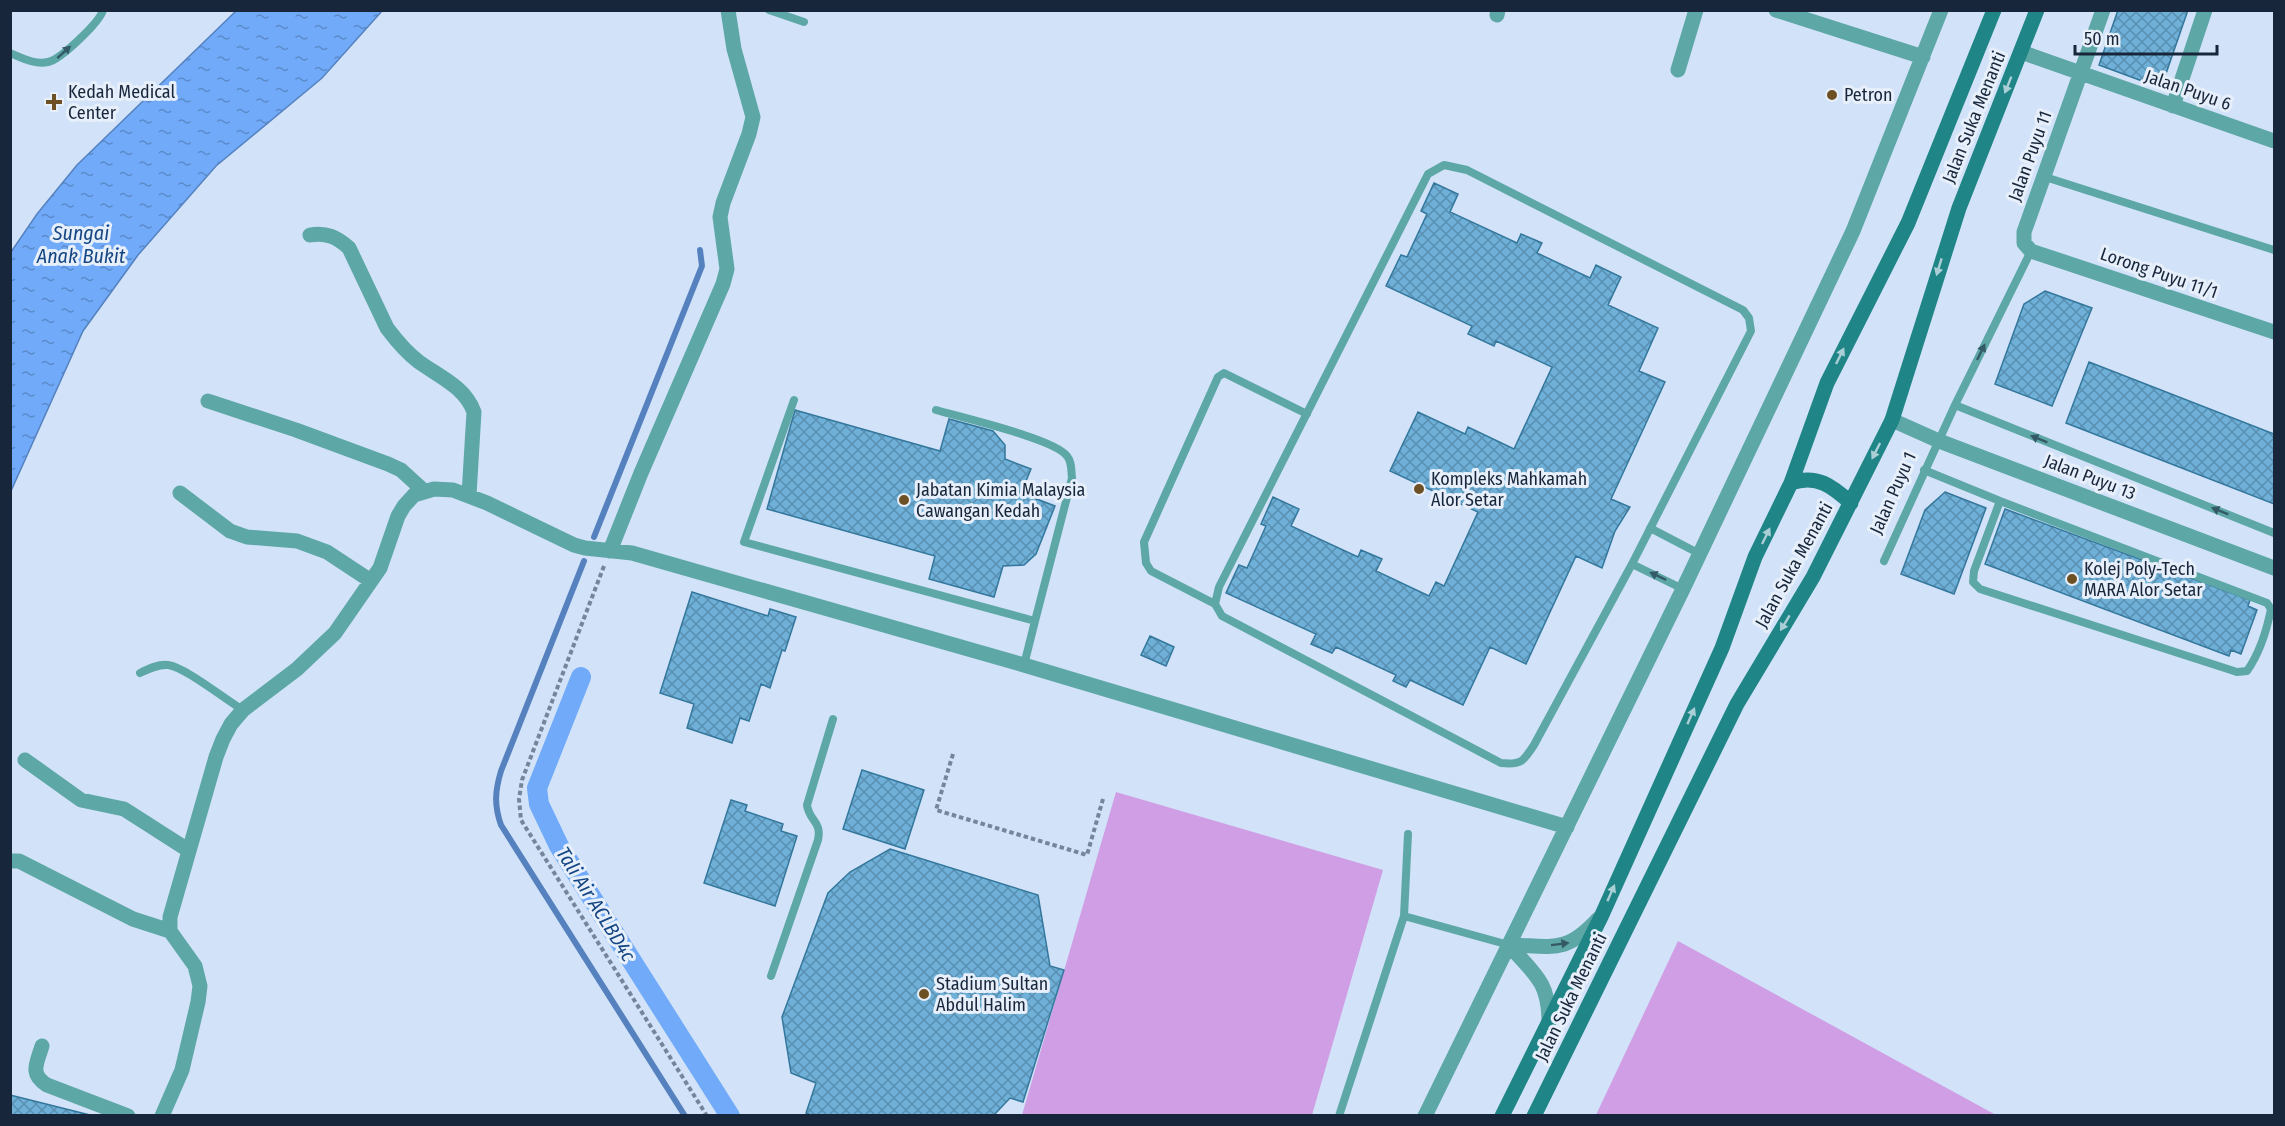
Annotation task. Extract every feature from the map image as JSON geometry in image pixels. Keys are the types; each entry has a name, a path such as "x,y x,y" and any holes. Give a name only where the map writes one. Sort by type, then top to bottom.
{"main road":[{"name":"Jalan Suka Menanti","path":"1502,1116 1600,917 1722,648 1755,557 1791,483 1827,383 1908,223 1994,10"},
{"name":"Jalan Suka Menanti","path":"1534,1116 1737,705 1813,577 1892,420 1959,208 2037,10"},
{"path":"1791,483 1808,479 1826,483 1851,503"}],"street":[{"path":"610,551 641,473 723,284 727,269 720,217 753,117 734,49 728,10"},
{"path":"1678,70 1696,10"},
{"path":"1776,10 1923,57"},
{"path":"1425,1116 1700,554 1853,231 1941,10"},
{"name":"Jalan Puyu 11","path":"2031,250 2024,243 2024,232 2042,176 2103,10"},
{"path":"2173,106 2205,10"},
{"name":"Jalan Puyu 6","path":"2021,52 2274,141"},
{"path":"310,236 322,233 333,237 349,248 387,328 395,339 418,361 461,390 470,400 474,412 469,495"},
{"name":"Lorong Puyu 11/1","path":"2031,250 2274,332"},
{"path":"208,401 388,464 401,470 424,491"},
{"name":"Jalan Puyu 13","path":"1892,420 1939,441 2274,568"},
{"path":"162,1116 182,1070 200,986 195,966 170,931 170,917 188,850 223,739 243,710 297,669 335,633 372,581 388,551 398,516 404,506 414,495 424,491 443,488 469,495 574,545 632,553 1024,665 1567,827"},
{"path":"180,493 230,531 247,537 297,541 327,552 372,581"},
{"path":"25,760 81,800 124,809 188,850"},
{"path":"10,861 19,861 133,919 170,931"},
{"path":"1509,945 1568,944 1585,933 1600,917"},
{"path":"1509,945 1545,989 1549,1002 1549,1022"},
{"path":"42,1046 35,1073 38,1080 128,1116"}],"lane":[{"path":"10,53 29,60 51,62 97,21 103,10"},
{"path":"769,10 804,21"},
{"path":"1215,604 1219,588 1307,414 1428,174 1444,165 1467,170 1743,310 1749,318 1751,331 1632,564 1534,746 1525,760 1516,765 1501,763 1222,616 1215,604 1151,571 1146,563 1144,542 1218,377 1224,373 1307,414"},
{"path":"2042,176 2274,250"},
{"name":"Jalan Puyu 1","path":"1884,561 1924,470 2031,250"},
{"path":"795,400 744,542 1035,621"},
{"path":"1955,405 2274,533"},
{"path":"936,410 1046,443 1067,455 1071,465 1072,478 1024,665"},
{"path":"1924,470 2267,603 2271,609 2269,621 2252,664 2247,671 2237,672 1980,589 1973,582 1974,571 2000,501"},
{"path":"1650,528 1700,554"},
{"path":"1632,564 1683,589"},
{"path":"140,673 152,667 168,665 184,672 243,710"},
{"path":"771,976 818,840 819,828 808,812 807,805 833,719"},
{"path":"1339,1116 1404,916 1408,834"},
{"path":"1404,916 1509,945"}],"path":[{"path":"610,551 522,780 519,799 521,820 707,1116"},
{"path":"953,754 936,810 969,820 1087,855 1103,799"}],"shaded area":[{"path":"1116,792 1383,870 1312,1115 1022,1115"},
{"path":"1678,941 1996,1115 1596,1115"}],"water":[{"name":"Sungai Anak Bukit","path":"236,11 382,11 322,78 216,166 138,255 83,331 11,491 11,252 37,214 77,165"}],"building":[{"path":"2118,10 2188,10 2161,88 2099,65"},
{"path":"1434,183 1458,194 1450,212 1517,243 1521,234 1542,243 1537,253 1590,278 1596,265 1621,277 1608,305 1658,328 1639,371 1665,382 1611,499 1630,507 1615,531 1602,568 1576,556 1526,664 1490,647 1463,705 1410,680 1406,687 1393,681 1396,675 1336,647 1332,653 1311,644 1316,634 1226,593 1239,565 1247,568 1266,526 1261,524 1273,497 1299,509 1291,526 1358,557 1361,550 1382,559 1376,571 1429,596 1436,582 1444,586 1478,512 1390,471 1418,412 1465,434 1468,427 1514,449 1552,367 1496,341 1494,346 1468,334 1472,326 1386,286 1401,255 1407,257 1427,214 1421,211"},
{"path":"2045,291 2092,308 2052,406 1995,384 2024,304"},
{"path":"2089,362 2274,434 2274,504 2066,423"},
{"name":"Jabatan Kimia Malaysia Cawangan Kedah","path":"795,410 940,451 949,419 993,431 1005,445 1005,459 1031,469 1021,493 1055,506 1036,554 1024,565 1003,566 994,597 929,579 935,556 767,509"},
{"path":"1945,492 1986,508 1954,594 1901,574 1925,510"},
{"path":"2005,509 2250,600 2248,606 2257,610 2241,654 2231,650 2229,656 1985,564"},
{"path":"692,592 768,616 770,609 796,617 770,688 761,684 749,721 740,718 732,743 687,728 694,704 660,693"},
{"path":"1150,636 1174,647 1166,666 1141,655"},
{"path":"862,770 924,790 905,849 843,829"},
{"path":"731,800 747,805 745,811 783,824 781,831 797,836 775,906 704,883"},
{"name":"Stadium Sultan Abdul Halim","path":"890,849 1038,895 1050,966 1064,970 1023,1102 1010,1098 993,1116 813,1116 806,1113 816,1083 791,1073 782,1017 828,893 850,872"},
{"path":"10,1095 94,1116 10,1116"}],"waterway":[{"path":"594,537 702,266 700,250"},
{"path":"584,561 501,771 497,792 497,811 501,825 685,1116"},
{"name":"Tali Air ACLBD4c","path":"581,677 537,788 539,804 559,846 730,1116"}],"place":[{"name":"Petron","path":"1832,95"},
{"name":"Kedah Medical Center","path":"54,102"},
{"name":"Kompleks Mahkamah Alor Setar","path":"1419,489"},
{"name":"Jabatan Kimia Malaysia Cawangan Kedah","path":"904,500"},
{"name":"Kolej Poly-Tech MARA Alor Setar","path":"2072,579"},
{"name":"Stadium Sultan Abdul Halim","path":"924,994"}]}
